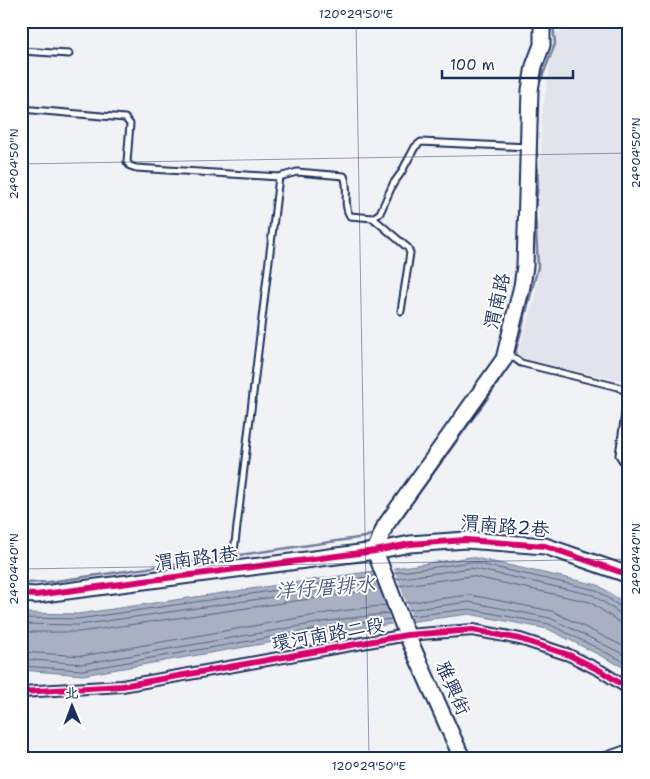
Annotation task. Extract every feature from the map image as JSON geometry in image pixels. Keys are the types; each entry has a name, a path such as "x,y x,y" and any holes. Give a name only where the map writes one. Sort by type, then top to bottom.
{"street":[{"name":"渭南路","path":"375,550 385,526 500,364 505,352 522,286 525,266 530,90 534,66 542,45 542,21"},
{"name":"渭南路2巷","path":"375,550 410,544 466,540 545,546 629,575"},
{"name":"渭南路1巷","path":"21,594 36,594 375,550"},
{"name":"雅興街","path":"375,550 407,635 462,758"},
{"name":"環河南路二段","path":"21,692 122,686 407,635 473,630 504,635 542,645 569,655 601,671 629,689"},
{"path":"606,758 629,750"}],"lane":[{"path":"21,51 69,54"},
{"path":"21,110 125,118 130,124 127,162 130,166 136,168 278,177 297,172 344,176 348,183 346,210 350,216 374,218 408,248 410,253 401,311"},
{"path":"374,218 380,213 393,184 415,146 420,142 529,147"},
{"path":"232,569 278,177"},
{"path":"505,352 521,363 618,387 628,394 619,455 629,471"}],"shaded area":[{"path":"617,27 629,28 629,382 516,358 536,297 542,114 556,32"}],"water":[{"name":"洋仔厝排水","path":"471,557 598,585 629,606 629,670 548,629 469,614 331,632 83,675 21,670 21,613 78,614"}],"pier":[{"path":"393,566 412,618 392,625 373,570"}],"waterway":[{"path":"538,87 555,44 553,24"},
{"path":"393,526 396,525 489,396 514,358 538,267 535,211 538,185 536,130"},
{"path":"21,583 49,582 365,537 376,533"}],"cycle path":[{"path":"21,594 36,595 375,551 410,544 466,540 545,546 629,575"},
{"path":"21,692 122,686 407,635 473,630 520,639 569,655 601,671 629,689"}]}
